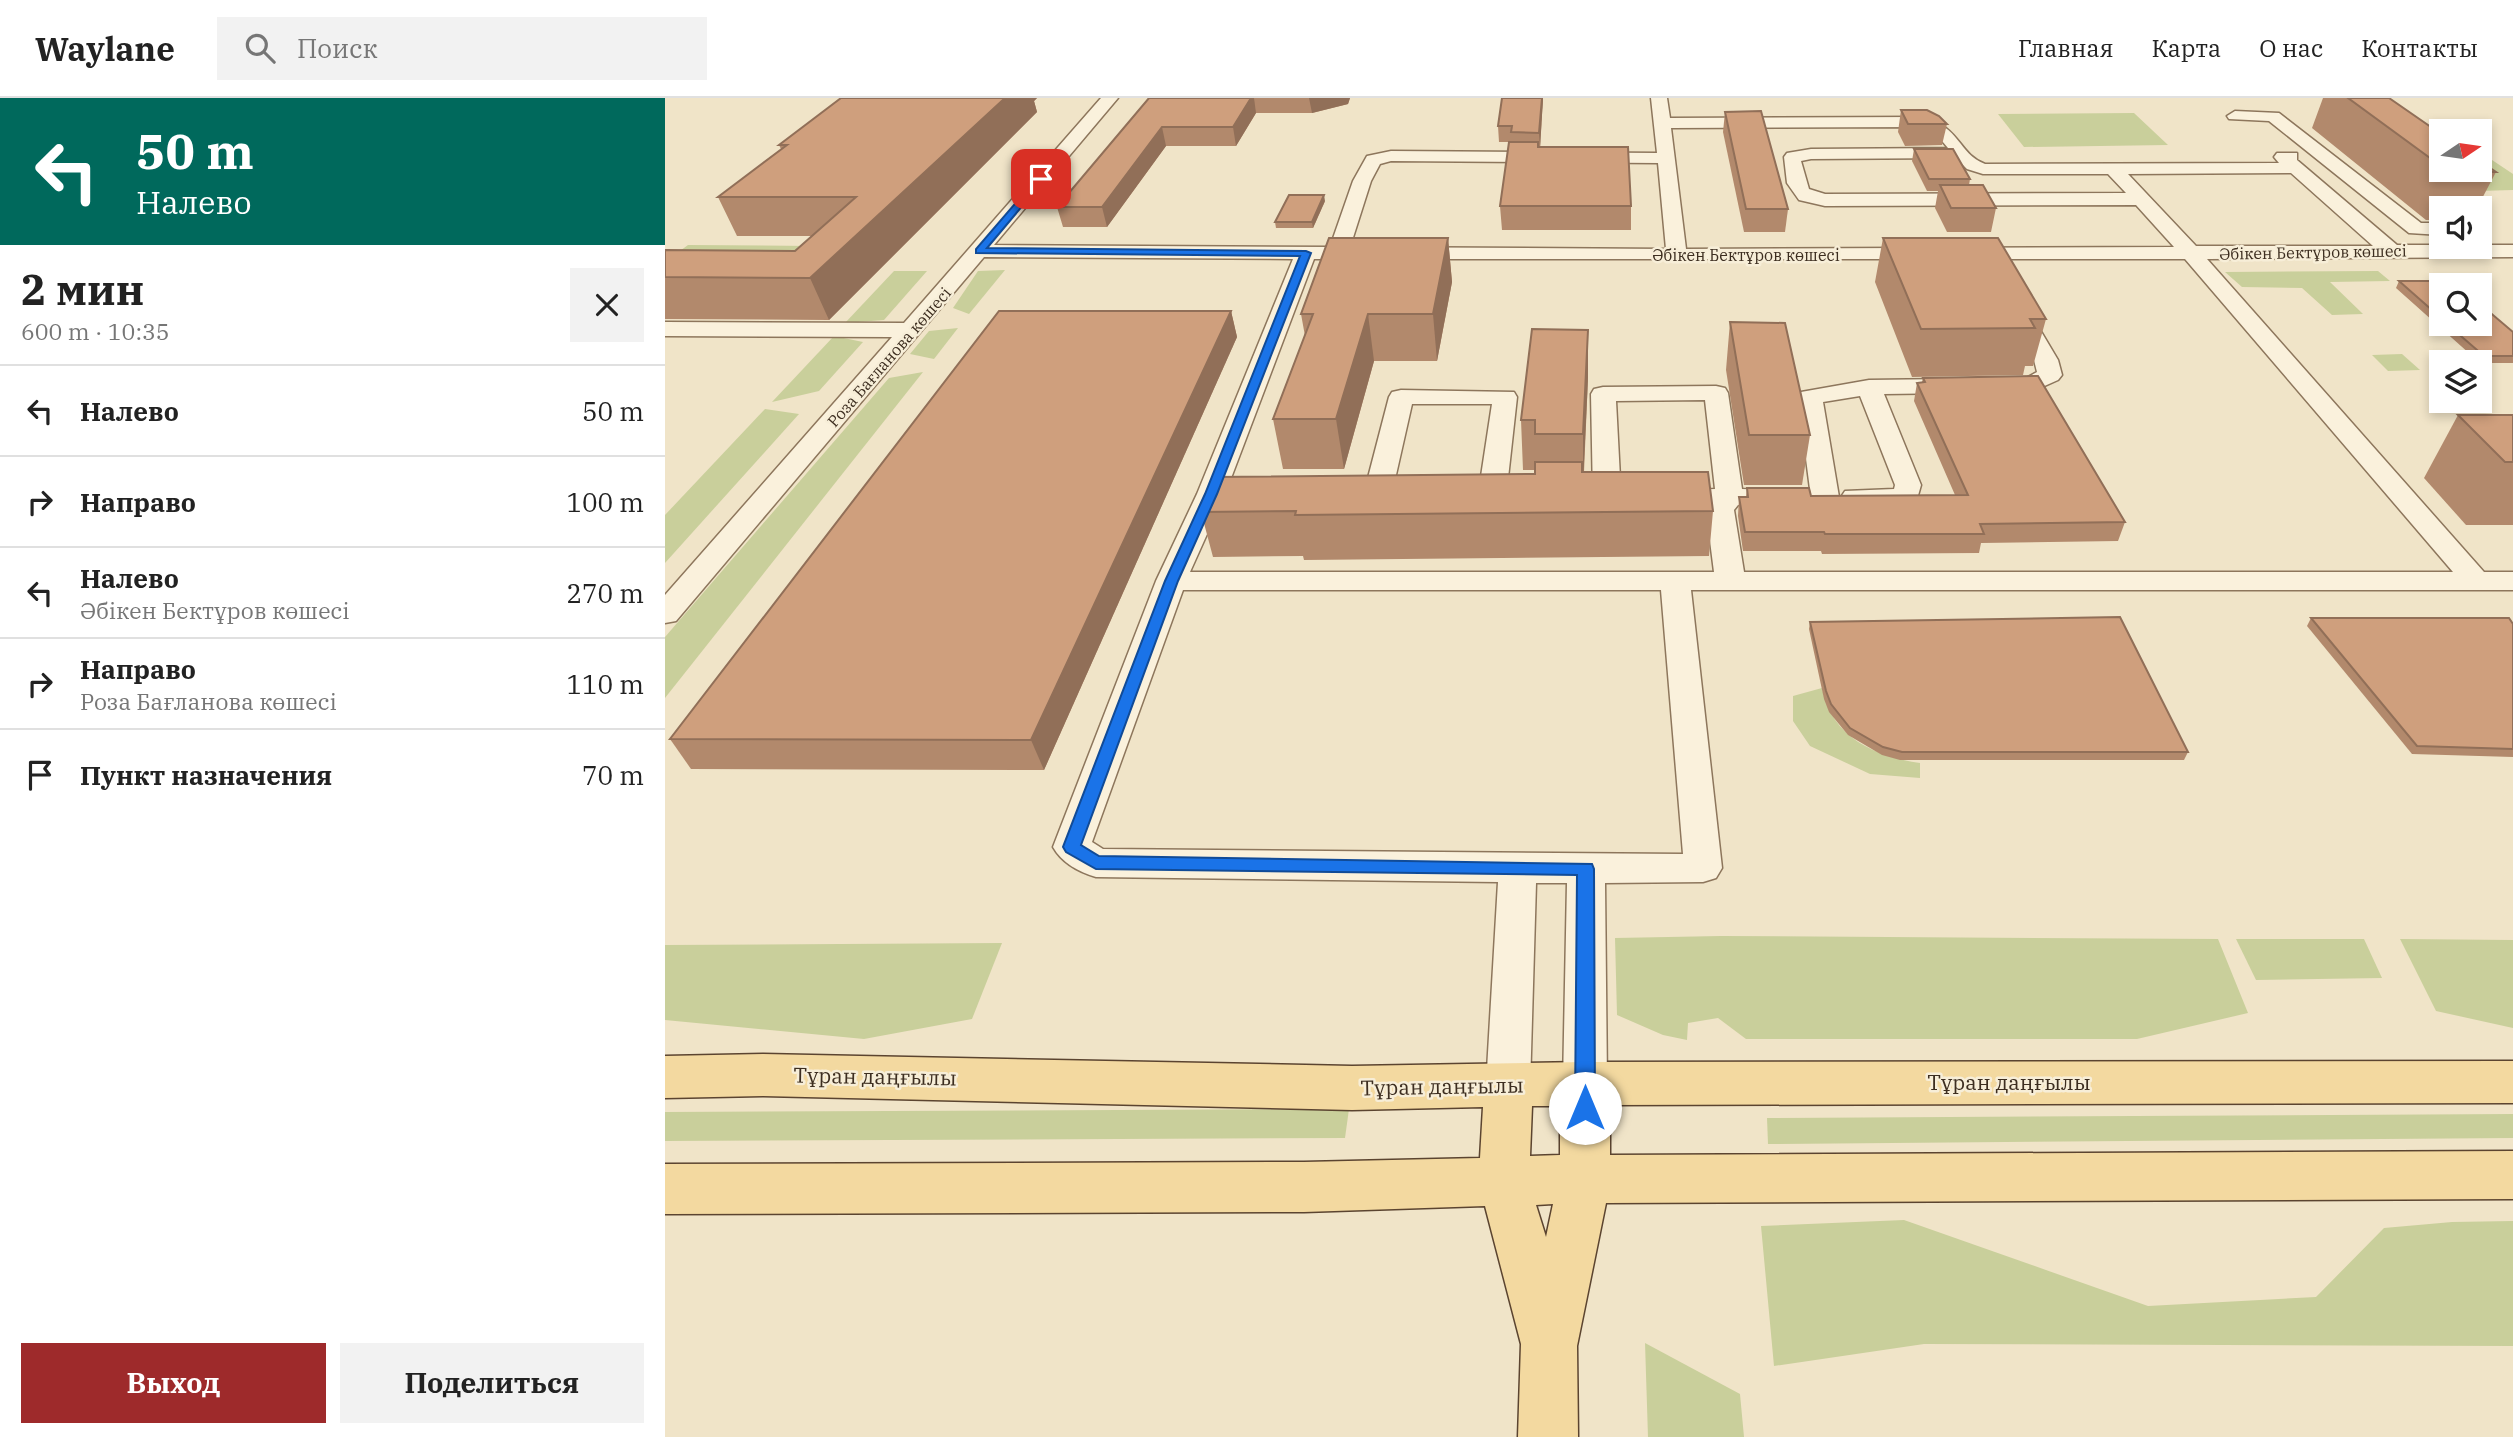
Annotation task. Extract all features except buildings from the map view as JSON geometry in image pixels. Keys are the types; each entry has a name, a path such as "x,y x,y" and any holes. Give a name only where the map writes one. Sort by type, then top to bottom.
{"main road":[{"name":"Тұран даңғылы","path":"665,1077 763,1075 1339,1087 2513,1082"},
{"path":"1548,1437 1549,1346 1585,1179 1585,1084"},
{"path":"1508,1087 1504,1182 1549,1346"},
{"path":"665,1189 1304,1187 1585,1179 2513,1175"}],"street":[{"name":"Роза Бағланова көшесі","path":"665,614 1110,98"},
{"path":"1658,98 1677,255"},
{"path":"2254,132 2230,111 2273,116 2416,229 2429,229"},
{"path":"1660,123 1921,122 1937,125 1947,132 1996,199"},
{"path":"2140,199 1825,200 1807,197 1798,186 1791,165 1793,157 1811,154 1968,160 1997,170 2112,169 2326,157"},
{"path":"1338,254 1362,180 1373,160 1391,156 1665,158"},
{"path":"2283,158 2391,251"},
{"path":"2112,169 2192,253 2384,470 2476,581"},
{"name":"Әбікен Бектұров көшесі","path":"980,251 1677,255 1994,269 2192,253 2513,251"},
{"path":"1306,253 1225,495 1171,581 1072,847 1081,856 1096,863 1703,868 1675,581"},
{"path":"1825,497 1810,397 1869,387 2031,385 2050,375 2046,360 1994,269"},
{"path":"665,329 912,330"},
{"path":"1730,580 1720,509 1730,497 1716,393 1603,394 1594,497 1730,497 1825,497 1898,497 1907,492 1908,485 1869,387"},
{"path":"1350,496 1390,497 1401,397 1505,397 1492,496"},
{"path":"1171,581 2513,581"},
{"path":"1508,1087 1518,867"},
{"path":"1585,1084 1586,869"},
{"path":"665,1056 763,1075"}],"green space":[{"path":"2134,113 2168,145 2024,147 1998,114"},
{"path":"2492,160 2513,174 2513,190 2479,191 2479,182 2492,182"},
{"path":"688,245 812,246 784,272 665,262"},
{"path":"1005,270 969,314 953,308 978,271"},
{"path":"894,271 927,271 884,320 845,323"},
{"path":"2378,271 2390,281 2330,282 2363,314 2332,315 2302,288 2242,287 2225,272"},
{"path":"958,328 934,359 910,354 929,331"},
{"path":"834,336 863,342 819,391 772,402"},
{"path":"2402,354 2420,370 2388,371 2372,355"},
{"path":"923,372 665,698 665,637 889,378"},
{"path":"765,409 799,414 665,563 665,515"},
{"path":"1822,688 1827,705 1845,732 1872,750 1920,763 1920,778 1870,774 1810,746 1793,721 1793,696"},
{"path":"1721,936 2218,939 2248,1013 2137,1039 1746,1039 1718,1018 1688,1023 1687,1040 1663,1035 1617,1015 1615,938"},
{"path":"2236,939 2364,939 2382,978 2256,980"},
{"path":"2400,939 2513,940 2513,1028 2436,1011"},
{"path":"1002,943 972,1019 864,1039 665,1020 665,945"},
{"path":"1349,1109 1345,1138 665,1141 665,1112"},
{"path":"2513,1114 2513,1138 1768,1144 1767,1118"},
{"path":"1904,1220 2148,1306 2316,1297 2384,1228 2452,1222 2513,1221 2513,1346 1924,1344 1774,1366 1761,1226"},
{"path":"1645,1343 1740,1394 1744,1437 1648,1437"}],"route":[{"path":"1041,179 980,251 1306,253 1211,494 1171,581 1072,847 1081,856 1096,863 1586,869 1585,1108"}]}
